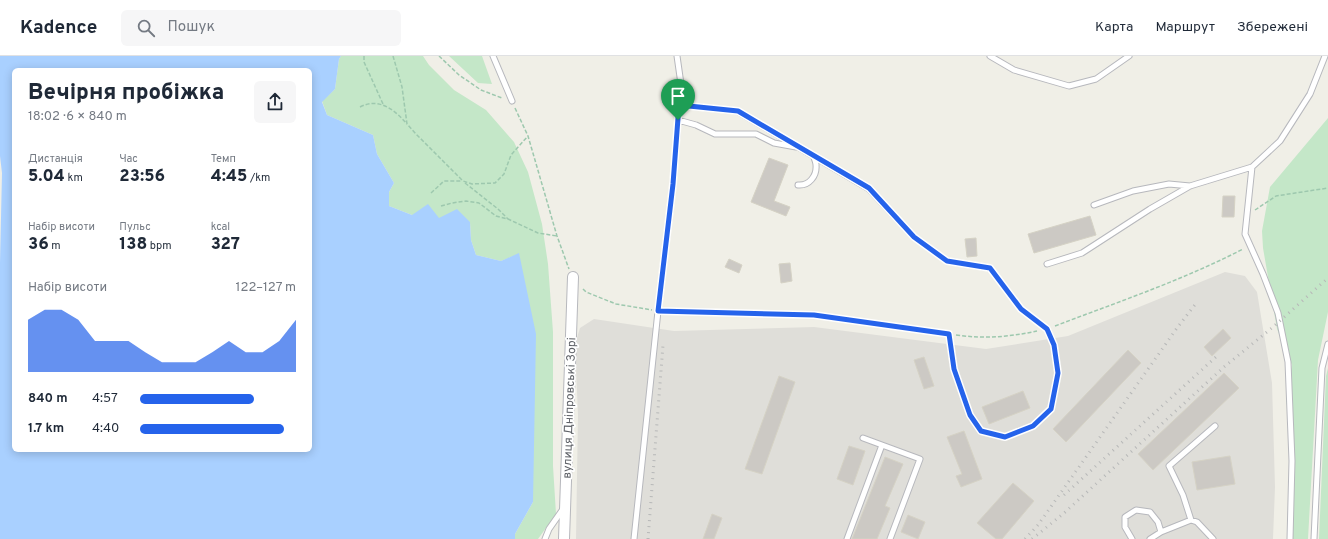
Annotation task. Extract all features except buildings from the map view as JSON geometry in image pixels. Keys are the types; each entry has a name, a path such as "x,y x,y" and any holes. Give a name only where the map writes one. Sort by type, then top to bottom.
{"street":[{"name":"вулиця Дніпровські Зорі","path":"564,539 573,277"}],"lane":[{"path":"493,56 512,101"},
{"path":"634,539 673,184 681,84 677,56"},
{"path":"990,56 1014,70 1069,86 1096,79 1128,56"},
{"path":"1047,264 1082,253 1150,209 1190,186 1252,167 1280,141 1310,94 1325,56"},
{"path":"679,105 738,111 869,188 914,237 947,261 990,268 1021,309 1047,329 1054,345 1058,373 1051,409 1033,426 1005,437 981,431 970,415 954,369 949,334"},
{"path":"678,120 696,125 715,134 756,134 774,143 801,148"},
{"path":"798,185 804,186 810,182 815,174 816,165 812,155"},
{"path":"1252,167 1245,234 1278,313 1288,362 1292,461 1290,539"},
{"path":"1094,205 1133,191 1169,184 1190,186"},
{"path":"1314,539 1322,368 1328,344"},
{"path":"1191,520 1183,495 1169,466 1215,426"},
{"path":"863,438 920,459 890,539"},
{"path":"847,539 882,445"},
{"path":"545,539 549,529 566,505"},
{"path":"1132,539 1125,527 1125,517 1136,510 1150,512 1158,522 1161,532"},
{"path":"1150,539 1161,532 1191,520 1197,522 1213,539"}],"path":[{"path":"364,56 364,62 383,104"},
{"path":"393,56 401,83 407,124"},
{"path":"439,56 459,75 481,90 512,101 528,136 557,236 575,283 586,292 616,304 658,311 814,315 973,337 1011,336 1047,329 1152,290 1208,266 1250,245"},
{"path":"360,107 367,103 383,104 397,113 463,182 498,209 508,219"},
{"path":"431,193 444,182 463,182 472,184 495,183 504,174 511,155 528,136"},
{"path":"1247,215 1276,196 1328,188"},
{"path":"441,206 466,201 479,203 496,216 508,219 538,233 557,236"}],"shaded area":[{"path":"1225,272 1245,276 1257,292 1272,383 1275,487 1273,539 576,539 578,415 575,344 580,328 594,319 674,331 814,327 986,349 1068,336"}],"green space":[{"path":"341,56 423,56 429,65 454,90 486,110 514,142 528,172 542,224 548,264 553,332 553,466 556,514 538,539 515,539 515,534 533,502 519,254 501,261 476,255 471,240 470,222 412,215 389,206 389,192 394,183 377,154 373,135 327,115 322,101 335,89 339,59"},
{"path":"449,56 482,56 492,84 478,83"},
{"path":"1328,118 1328,312 1318,360 1308,539 1293,539 1291,501 1291,426 1286,400 1292,365 1277,329 1263,248 1262,231 1270,187"},
{"path":"1328,368 1328,539 1319,539 1326,376"}],"water":[{"path":"0,56 341,56 339,59 335,89 322,102 327,115 373,135 377,154 394,183 389,192 389,206 412,215 428,204 439,218 457,209 470,222 471,240 476,255 501,261 519,253 536,334 533,502 515,534 515,539 0,539 0,263 2,173 0,156"}],"railway":[{"path":"1032,539 1063,514 1224,367 1273,327 1328,278"},
{"path":"1025,539 1038,525 1197,302"},
{"path":"648,539 663,345"},
{"path":"1064,495 1217,356"}],"route":[{"path":"679,105 738,111 869,188 914,237 947,261 990,268 1021,309 1047,329 1054,345 1058,373 1051,409 1033,426 1005,437 981,431 970,415 954,369 949,334 814,315 658,311 673,184 678,120 679,105"}]}
